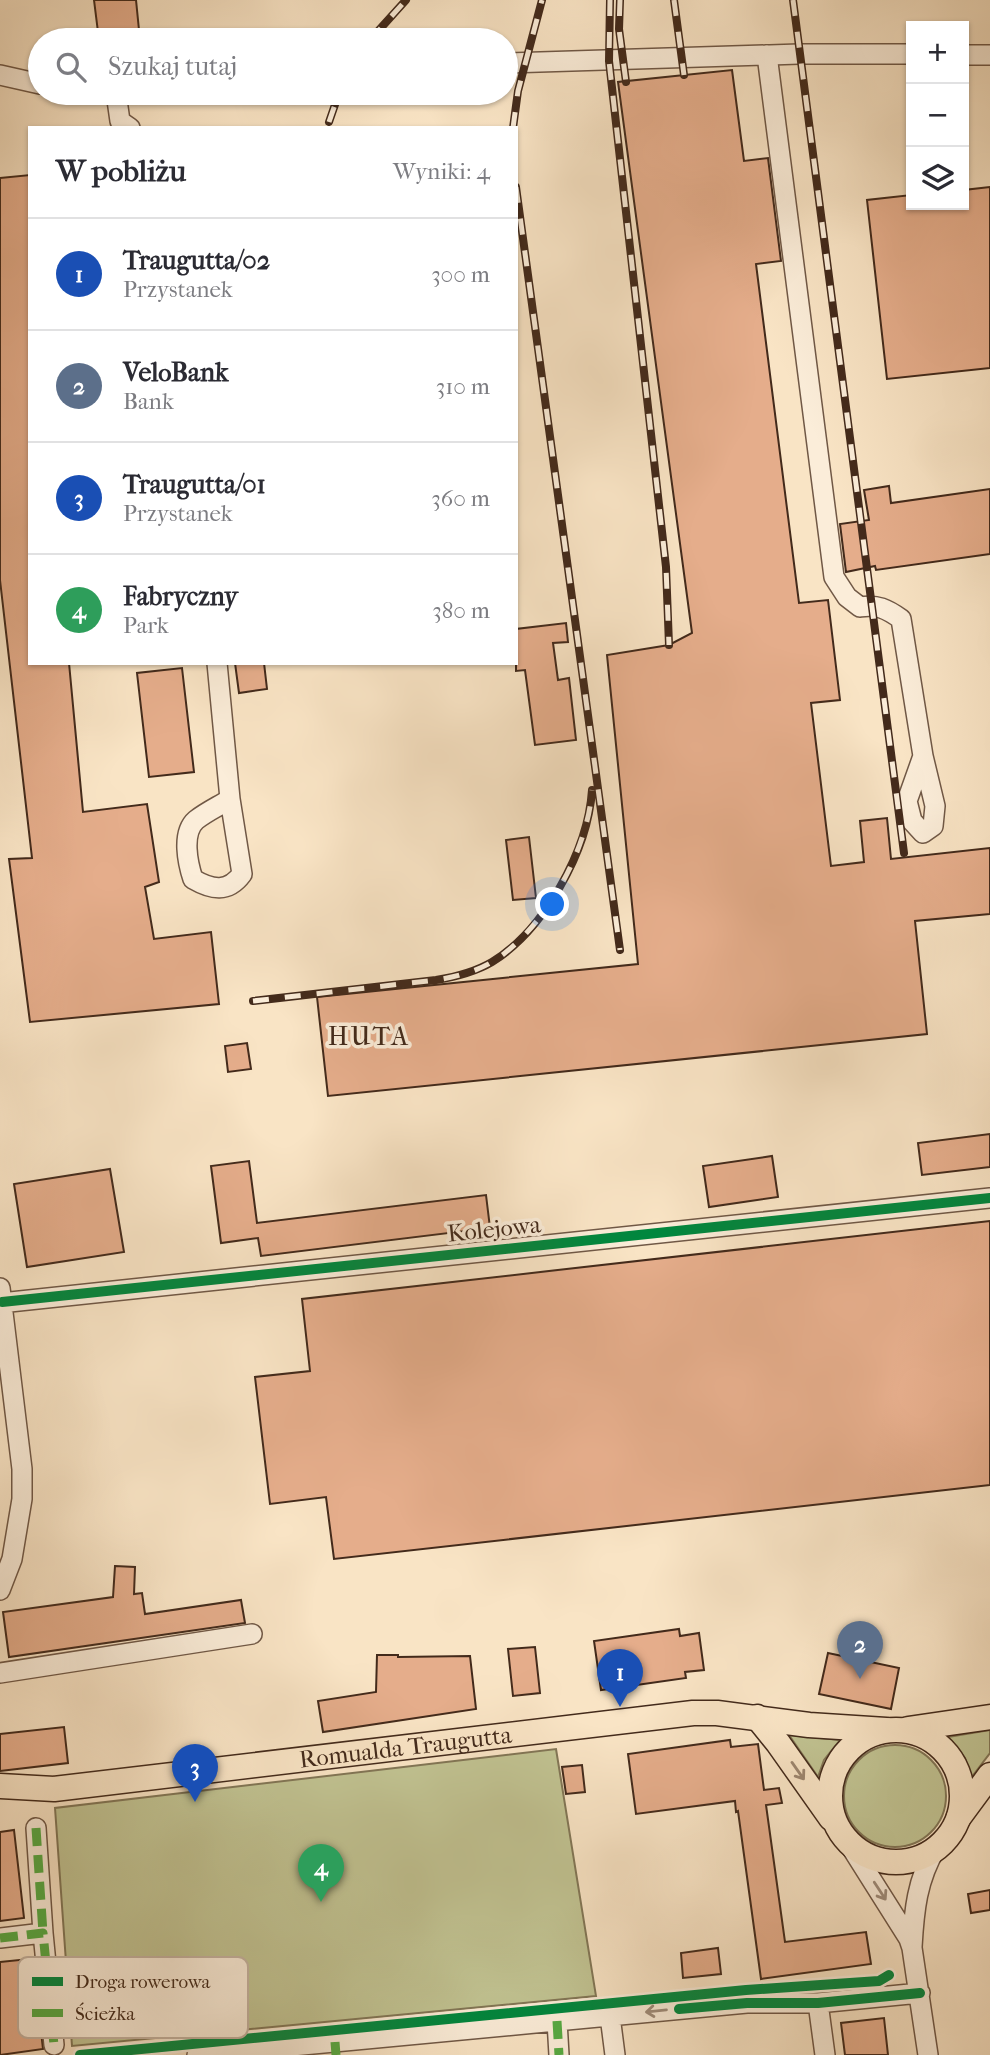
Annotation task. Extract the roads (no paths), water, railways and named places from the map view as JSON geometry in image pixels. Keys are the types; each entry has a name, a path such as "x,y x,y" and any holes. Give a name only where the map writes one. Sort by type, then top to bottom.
{"main road":[{"name":"Romualda Traugutta","path":"0,1786 54,1789 672,1714 716,1713 809,1725 896,1730"},
{"path":"757,1717 841,1832 867,1855 895,1862 914,1859 936,1848 990,1775"},
{"path":"841,1832 830,1800 834,1771 851,1747 868,1736 990,1717"},
{"path":"896,1730 925,1737 941,1748 953,1764 961,1792 957,1821"},
{"name":"Romualda Traugutta","path":"0,1803 15,1802 54,1789"}],"street":[{"path":"518,63 767,55 906,54"},
{"path":"767,55 834,577 847,597 860,607 871,605 887,609 901,619 923,756"},
{"path":"969,55 990,55"},
{"path":"0,75 28,81"},
{"path":"118,105 120,121 127,126"},
{"path":"217,665 230,800"},
{"name":"Kolejowa","path":"1,1298 990,1198"},
{"path":"0,1590 12,1559 22,1499 22,1469 1,1298"},
{"path":"0,1673 252,1634"},
{"path":"36,1828 45,1957"},
{"path":"841,1832 899,1922 912,1948"},
{"path":"929,2055 912,1948 918,1889 924,1869 936,1848"},
{"path":"0,1938 43,1933"},
{"path":"197,2055 335,2049 556,2021 747,2003 818,2003 920,1993"},
{"path":"818,2003 825,2055"},
{"path":"610,2016 615,2055"},
{"path":"556,2021 558,2055"},
{"path":"53,2038 54,2045"}],"railway":[{"path":"381,28 406,0"},
{"path":"518,91 542,0"},
{"path":"610,0 609,61 666,567 669,645"},
{"path":"620,0 619,29 626,82"},
{"path":"674,0 684,75"},
{"path":"793,0 904,853"},
{"path":"329,122 335,105"},
{"path":"513,126 516,105"},
{"path":"518,202 620,950"},
{"path":"253,1001 436,980 465,974 492,962 529,930 560,887 582,838 592,790"}],"place":[{"name":"VeloBank","path":"860,1679"},
{"name":"Traugutta/02","path":"620,1707"},
{"name":"Traugutta/01","path":"195,1802"},
{"name":"Fabryczny","path":"321,1902"}],"district":[{"name":"HUTA","path":"369,1036"}]}
